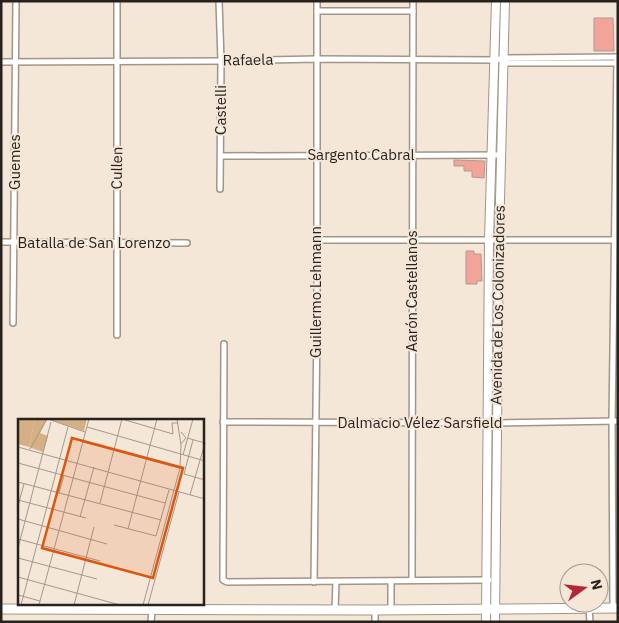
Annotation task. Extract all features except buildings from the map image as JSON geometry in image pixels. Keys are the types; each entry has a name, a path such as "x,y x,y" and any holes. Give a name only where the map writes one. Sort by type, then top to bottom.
{"main road":[{"name":"Avenida de Los Colonizadores","path":"490,609 485,580 496,1"},
{"name":"Avenida de Los Colonizadores","path":"490,609 494,580 505,1"},
{"path":"1,608 152,610 559,609"},
{"path":"486,622 490,609"},
{"path":"490,609 495,622"}],"street":[{"name":"Guemes","path":"13,323 16,1"},
{"name":"Cullen","path":"117,1 117,335"},
{"name":"Castelli","path":"219,1 221,61 220,189"},
{"name":"Guillermo Lehmann","path":"314,582 317,1"},
{"name":"Aarón Castellanos","path":"412,580 413,1"},
{"path":"317,10 413,11"},
{"name":"Rafaela","path":"1,62 317,59 617,60"},
{"path":"615,608 617,60"},
{"name":"Sargento Cabral","path":"221,156 501,155"},
{"path":"317,240 616,240"},
{"name":"Batalla de San Lorenzo","path":"1,242 187,244"},
{"path":"224,344 223,580 227,582 494,580"},
{"name":"Dalmacio Vélez Sarsfield","path":"223,422 615,422"},
{"path":"391,581 391,610"},
{"path":"335,610 336,582"},
{"path":"152,610 152,622"},
{"path":"375,610 375,622"}]}
